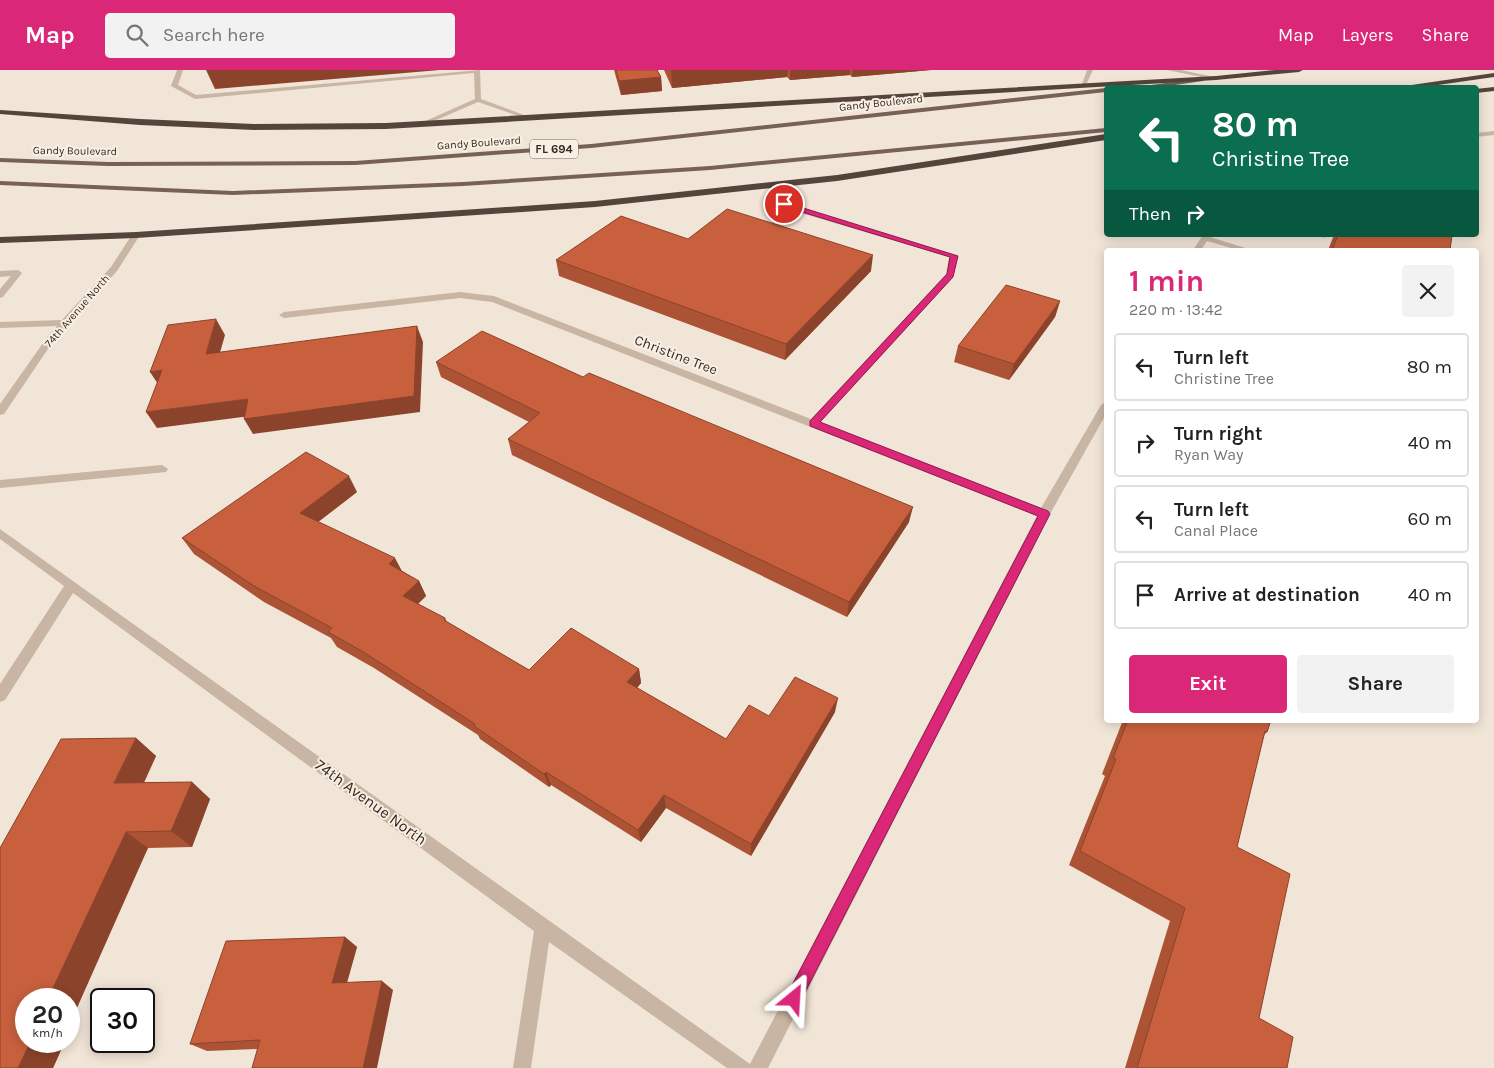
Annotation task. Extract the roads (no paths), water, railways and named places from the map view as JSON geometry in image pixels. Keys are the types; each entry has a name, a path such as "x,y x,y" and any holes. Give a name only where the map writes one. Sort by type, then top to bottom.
{"highway":[{"path":"0,113 254,127 423,124 1216,78 1299,70"},
{"path":"1418,85 1494,75"},
{"path":"1479,91 1494,89"},
{"path":"0,240 136,235 595,204 837,178 1104,137"}],"main road":[{"path":"1158,85 1216,78"},
{"name":"Gandy Boulevard","path":"0,160 108,164 355,163 591,146 1104,90"},
{"name":"FL 694","path":"0,183 233,193 463,184 710,168 1104,130"}],"street":[{"path":"180,70 174,86 195,97 230,95 429,73 477,71 478,100"},
{"path":"1082,86 1090,70"},
{"path":"1170,70 1216,78"},
{"path":"423,124 478,100 529,118"},
{"path":"1479,135 1494,133"},
{"path":"784,204 954,256 950,275 813,424"},
{"name":"74th Avenue North","path":"0,412 51,338 114,269 136,235"},
{"path":"1199,248 1206,237 1242,248"},
{"path":"0,274 18,273 0,295"},
{"name":"Christine Tree","path":"284,315 460,295 494,299 1044,514"},
{"path":"0,325 65,323"},
{"path":"758,1068 1044,514 1104,409"},
{"path":"0,484 162,469"},
{"name":"74th Avenue North","path":"0,533 543,926 743,1068"},
{"path":"0,696 71,586"},
{"path":"522,1068 543,926"}]}
